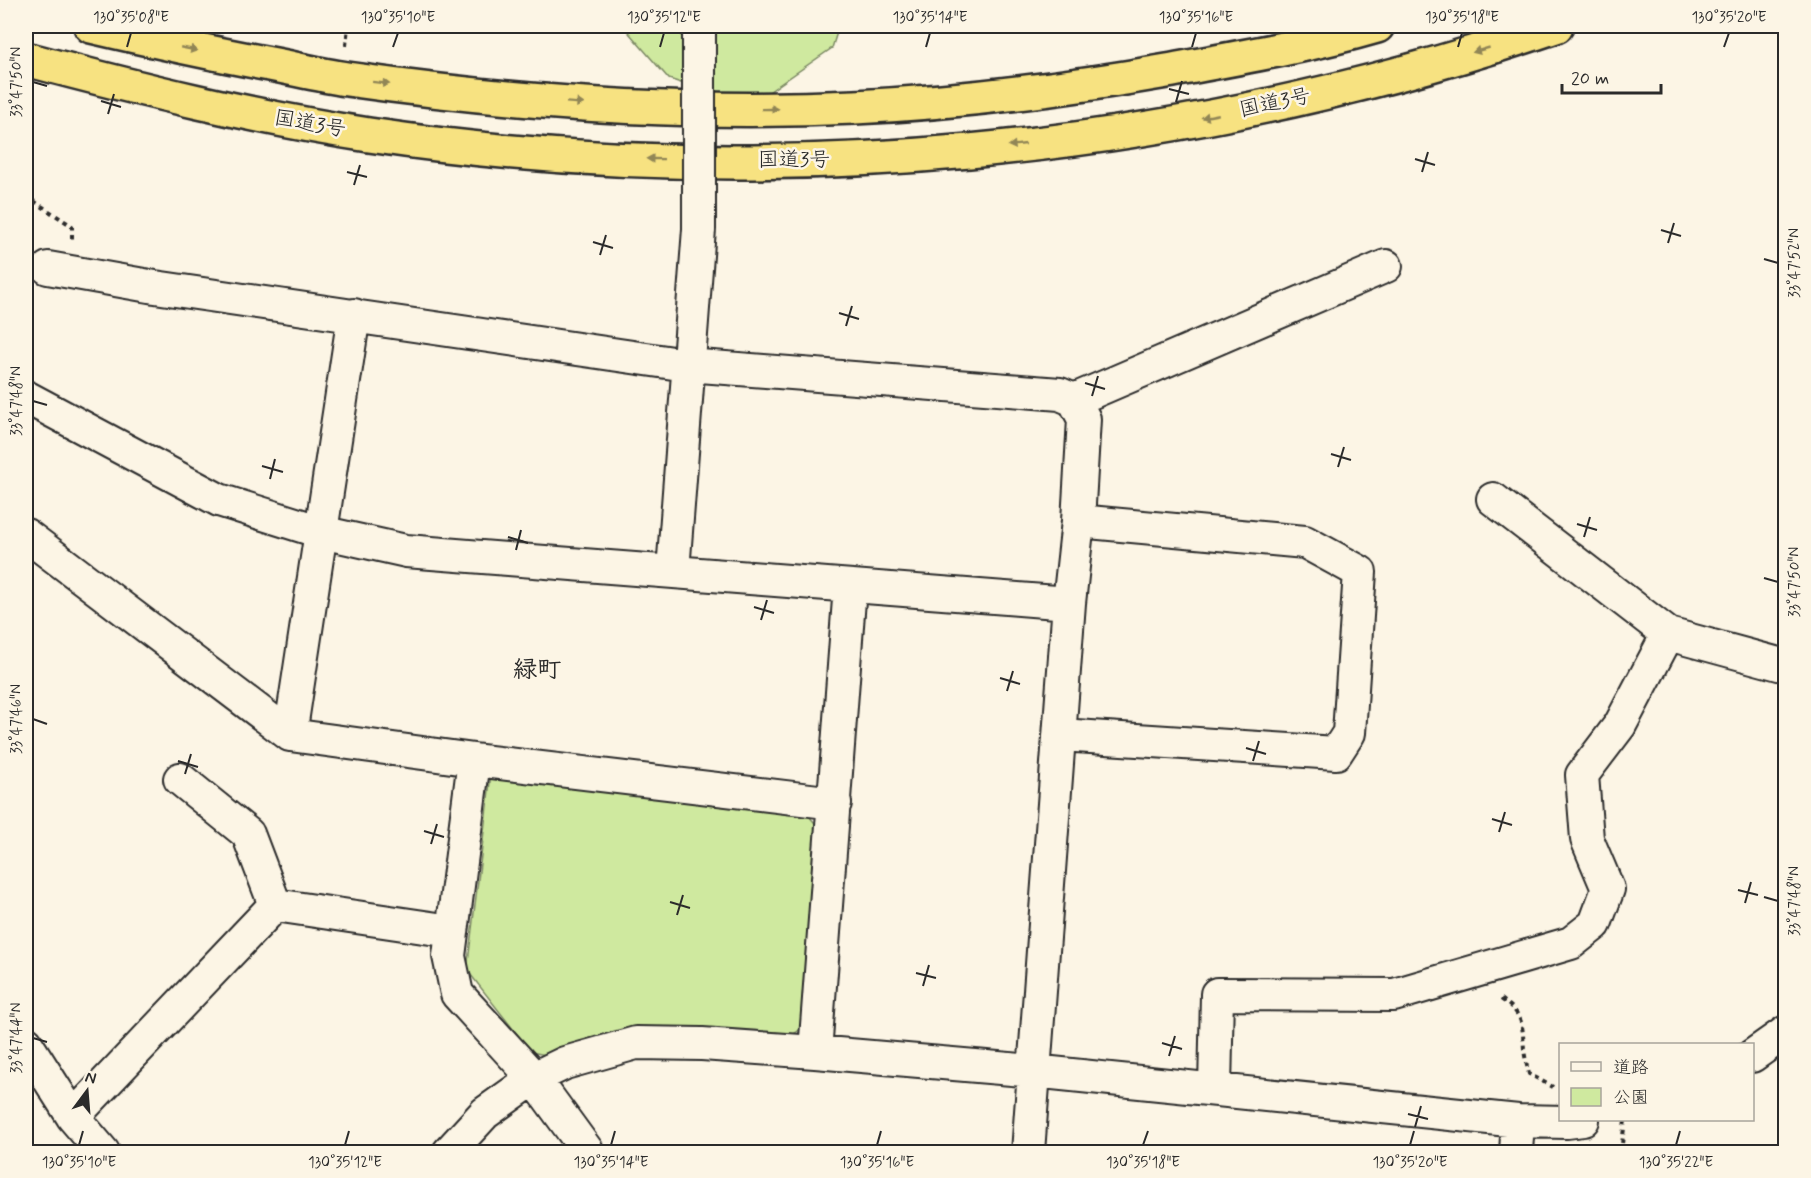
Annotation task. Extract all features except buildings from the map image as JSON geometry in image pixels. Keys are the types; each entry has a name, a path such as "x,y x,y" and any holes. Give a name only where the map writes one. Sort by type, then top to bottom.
{"highway":[{"path":"91,26 170,45 344,79 500,97 614,106 734,109 855,107 997,95 1112,80 1250,56 1377,26"},
{"name":"国道3号","path":"26,59 140,89 260,116 369,135 600,158 872,159 1121,133 1302,99 1403,72 1556,26"}],"street":[{"path":"673,571 699,229 699,28"},
{"path":"1074,400 1386,266"},
{"path":"59,269 155,287 687,365 1060,394 1074,400 1084,419 1078,521 1069,603 1028,1152"},
{"path":"290,735 354,315"},
{"path":"28,405 219,500 321,532 406,551 1069,603"},
{"path":"1493,499 1668,634 1785,666"},
{"path":"1060,735 1336,753 1348,733 1360,572 1305,542 1078,521"},
{"path":"26,535 290,735 474,760 835,803"},
{"path":"815,1052 850,586"},
{"path":"1215,1089 1217,994 1394,994 1570,943 1595,924 1608,889 1587,838 1582,775 1620,725 1668,634"},
{"path":"474,760 449,956 457,994 534,1078 588,1152"},
{"path":"180,779 248,834 275,905"},
{"path":"275,905 452,931"},
{"path":"73,1117 275,905"},
{"path":"1754,1055 1785,1032"},
{"path":"26,1043 73,1117 104,1152"},
{"path":"449,1152 485,1113 534,1078 565,1063 636,1043 702,1044 815,1052 1033,1071 1518,1121 1572,1121"},
{"path":"1516,1152 1518,1121"}],"path":[{"path":"26,196 72,226 59,269"},
{"path":"1462,975 1513,1007 1523,1022 1524,1052 1529,1074 1554,1088 1557,1096"},
{"path":"1621,1152 1624,1121"}],"green space":[{"path":"623,26 839,26 832,48 760,98 721,96 669,79"},
{"path":"491,774 808,815 820,829 801,1029 789,1037 677,1027 640,1029 597,1037 546,1055 531,1052 467,970"}],"district":[{"name":"緑町","path":"537,670"}]}
